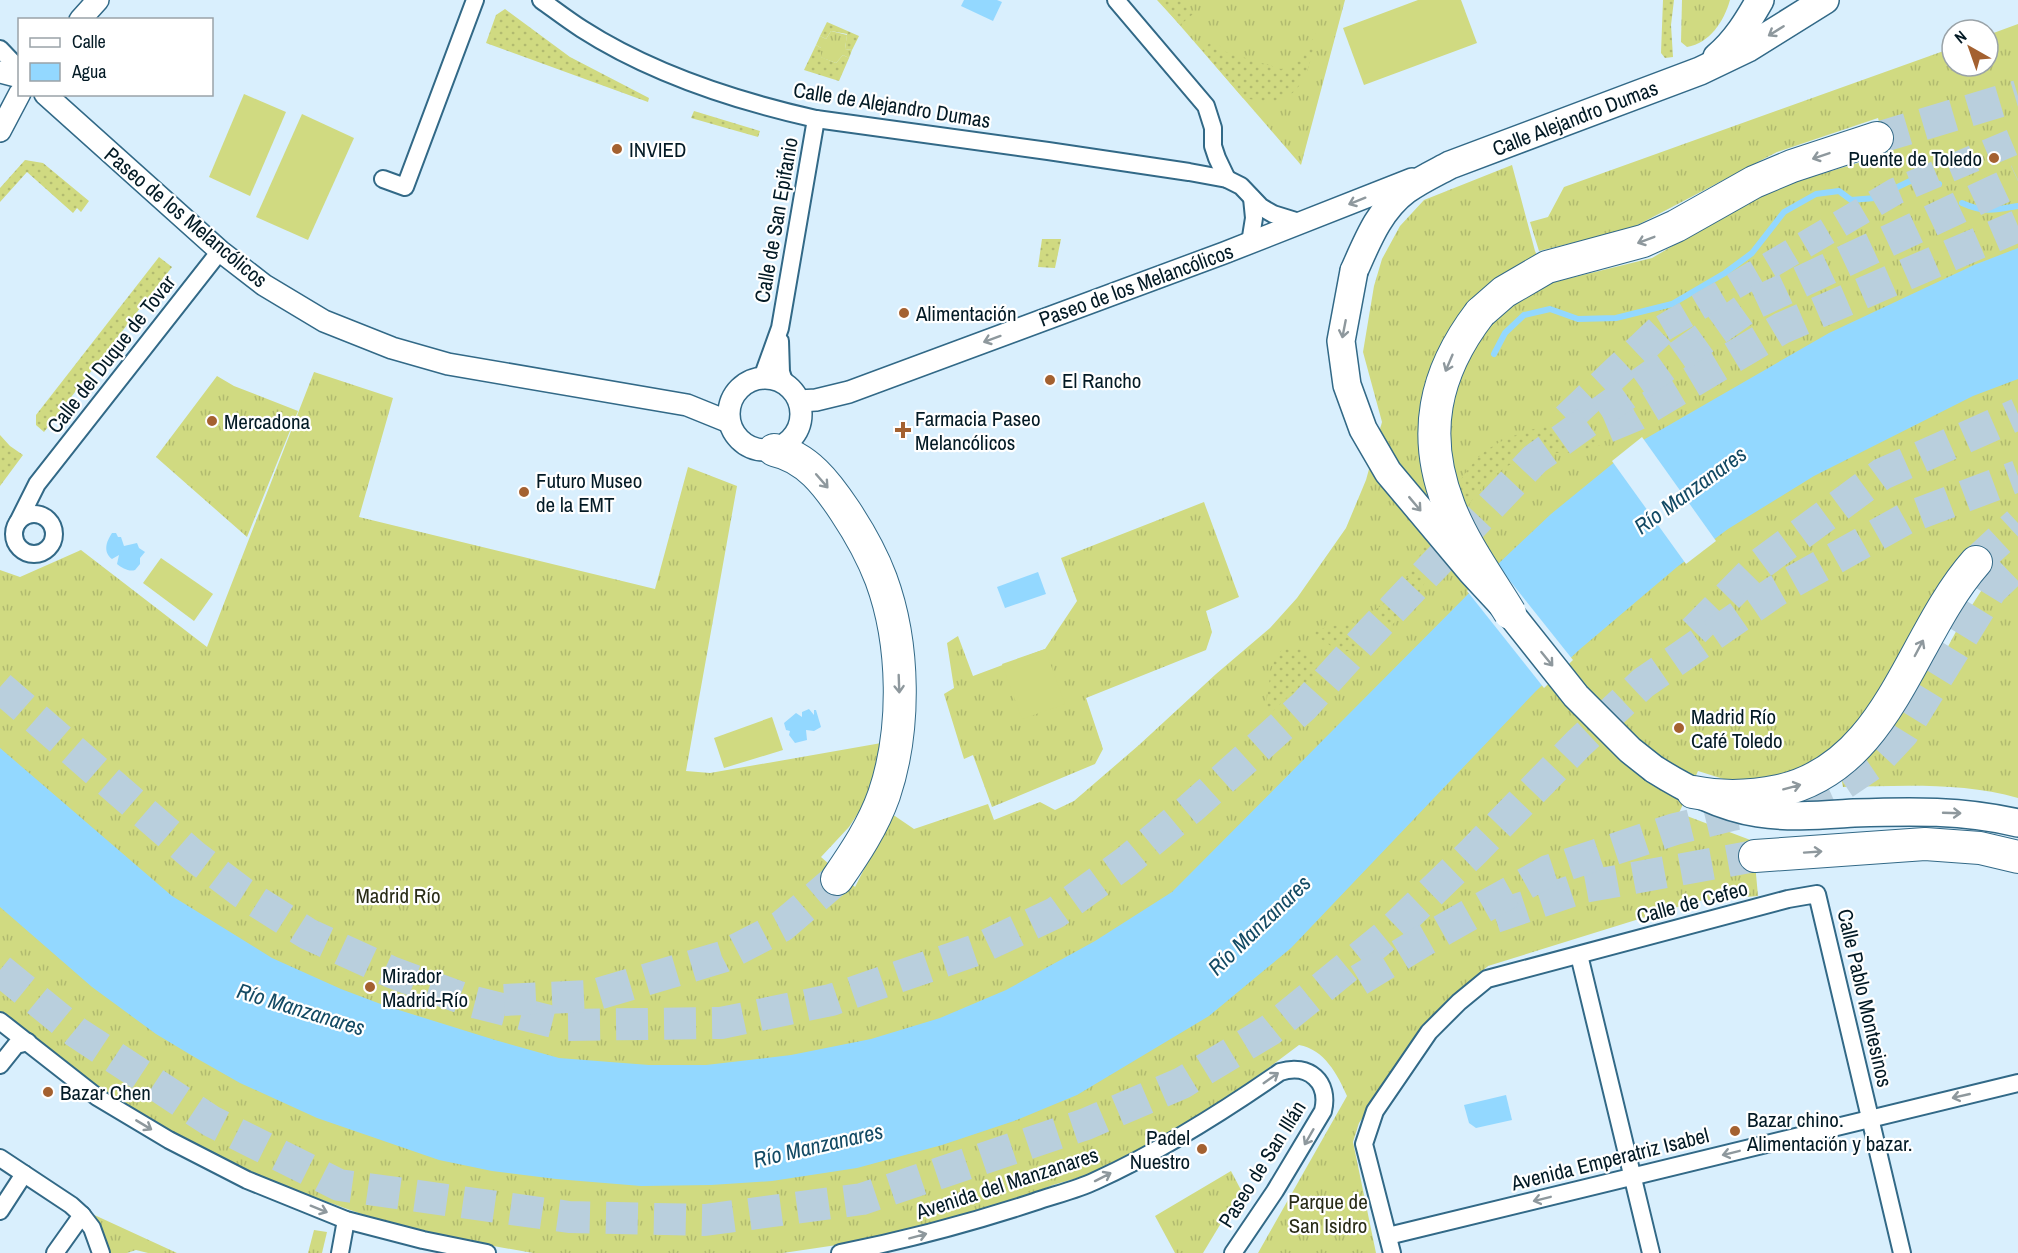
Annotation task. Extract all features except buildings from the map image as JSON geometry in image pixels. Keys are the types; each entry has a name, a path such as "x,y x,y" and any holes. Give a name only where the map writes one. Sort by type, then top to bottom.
{"highway":[{"path":"1510,613 1449,508 1438,473 1435,448 1435,416 1441,383 1455,349 1480,314 1504,292 1548,267 1643,241 1676,226 1761,179 1829,153 1877,138"},
{"path":"774,450 785,452 803,462 833,494 858,530 881,579 894,626 900,685 897,742 884,795 862,842 837,879"},
{"path":"1693,792 1716,797 1761,795 1811,782 1837,764 1863,740 1875,725 1892,699 1944,604 1960,579 1976,562"},
{"path":"1755,856 1925,844 1980,848 2018,857"}],"main road":[{"name":"Calle Alejandro Dumas","path":"1700,71 1729,47 1760,0"},
{"name":"Calle Alejandro Dumas","path":"1825,0 1748,48 1700,71 1450,165 1417,183 1390,204 1374,228 1354,272 1341,341 1347,385 1363,429 1388,471 1472,572 1510,613 1576,696 1630,750 1654,769 1693,792 1727,806 1757,813 1785,816 1894,812 1966,813 2018,823"}],"street":[{"path":"82,18 98,0"},
{"path":"383,178 405,187 475,0"},
{"name":"Calle de Alejandro Dumas","path":"541,0 584,30 677,78 778,111 816,119 1227,179 1245,189 1261,207 1273,214 1302,223"},
{"path":"1116,0 1206,106 1214,128 1214,146 1219,164 1227,179"},
{"path":"0,49 18,68"},
{"path":"0,72 18,76"},
{"path":"0,101 18,87"},
{"path":"0,131 18,96"},
{"name":"Paseo de los Melancólicos","path":"47,96 220,251 264,285 324,321 392,348 448,364 687,405 729,422"},
{"name":"Calle de San Epifanio","path":"762,378 780,328 816,119"},
{"path":"1190,172 1214,146"},
{"name":"Calle Alejandro Dumas","path":"1302,223 1450,165"},
{"path":"1250,243 1254,218 1252,198"},
{"name":"Paseo de los Melancólicos","path":"792,392 816,400 849,392 1302,223"},
{"name":"Calle del Duque de Tovar","path":"18,522 37,484 220,251"},
{"name":"Calle de San Epifanio","path":"780,328 781,372 792,392"},
{"path":"762,378 774,379 792,392 801,415 794,437 785,445 774,450 763,451 741,442 733,433 728,410 739,388 749,381 762,378"},
{"name":"Paseo de los Melancólicos","path":"687,405 732,399"},
{"path":"37,484 48,519 54,530 54,537 48,549 36,554 23,551 18,547 14,534 18,522 29,514 42,515 48,519"},
{"name":"Calle de Cefeo","path":"1390,1245 1364,1144 1375,1111 1429,1032 1487,978 1788,899 1817,894"},
{"name":"Calle Pablo Montesinos","path":"1817,894 1902,1253"},
{"path":"1579,955 1651,1253"},
{"path":"0,1020 97,1096 170,1140 247,1180 346,1220 423,1240 487,1253"},
{"path":"0,1065 16,1045 28,1042"},
{"name":"Avenida del Manzanares","path":"840,1253 900,1241 979,1220 1094,1182 1176,1140 1280,1072 1289,1069 1305,1070"},
{"name":"Paseo de San Illán","path":"1233,1253 1287,1173 1323,1112 1324,1091 1312,1075 1305,1070"},
{"name":"Avenida Emperatriz Isabel","path":"1390,1245 1632,1177 2018,1083"},
{"path":"0,1158 71,1205 82,1215 92,1228 101,1253"},
{"path":"0,1211 24,1174"},
{"path":"55,1253 82,1215"},
{"path":"340,1253 346,1220"}],"green space":[{"path":"1157,0 1185,0 1193,14 1180,25"},
{"path":"1158,0 1345,0 1301,165"},
{"path":"1418,0 1461,0 1477,43 1364,85 1343,28"},
{"path":"1663,0 1674,0 1671,25 1673,57 1665,58 1661,53"},
{"path":"1682,0 1730,0 1715,30 1703,41 1687,47 1681,42"},
{"path":"505,9 570,57 649,98 648,102 486,43 496,15"},
{"path":"827,22 859,36 852,50 845,49 847,34 831,31 826,39 820,36"},
{"name":"Madrid Río","path":"2018,24 2018,798 1953,787 1843,787 1841,777 1919,670 1935,671 1960,624 1990,577 1968,549 1948,576 1866,716 1831,755 1777,779 1730,781 1698,771 1679,813 1753,841 1758,896 1697,901 1488,966 1442,1006 1359,1123 1353,1142 1376,1253 1258,1253 1347,1096 1323,1057 1308,1047 1299,1045 1234,1094 1183,1127 1125,1158 1091,1174 1053,1185 981,1213 857,1242 783,1253 533,1253 454,1239 367,1216 297,1191 217,1157 110,1096 0,1013 0,570 20,577 81,550 207,647 314,372 393,398 359,517 655,589 688,467 737,486 686,771 710,773 887,742 872,792 849,827 821,857 855,887 892,814 914,829 988,804 994,820 1040,802 1055,810 1074,801 1270,628 1297,598 1346,528 1366,480 1382,422 1363,352 1374,286 1382,259 1400,226 1424,200 1512,165 1535,251 1550,283 1652,258 1770,189 1888,154 1878,118 1777,152 1630,229 1539,251 1530,222 1548,217 1564,187 1940,52 1940,78 2000,78 2000,31"},
{"path":"831,31 847,35 845,49 852,50 849,58 843,55 836,63 820,57 821,48 816,45 820,36 826,39"},
{"path":"1316,33 1309,64 1301,84 1285,98 1275,101 1243,98 1202,50 1213,40 1226,52 1281,69 1294,65 1303,57"},
{"path":"816,45 821,48 821,57 836,63 843,55 849,58 839,81 804,70"},
{"path":"244,94 286,112 250,196 209,177"},
{"path":"694,111 760,131 758,137 691,118"},
{"path":"302,114 354,138 308,240 256,217"},
{"path":"25,160 43,163 89,201 81,212 77,208 73,213 27,172 0,202 0,188"},
{"path":"1042,239 1061,239 1055,268 1038,267"},
{"path":"159,257 172,267 44,432 36,425 36,415"},
{"path":"217,376 234,386 298,411 247,537 156,457"},
{"path":"1581,418 1602,445 1574,452 1541,454 1516,462 1494,476 1476,494 1462,516 1456,486 1483,453 1517,435 1543,426"},
{"path":"0,435 23,455 0,486"},
{"path":"1204,502 1239,597 1206,611 1212,632 1206,650 1086,698 1103,749 1095,764 992,807 973,755 964,759 944,694 954,688 947,643 958,636 973,676 1045,649 1077,601 1061,558"},
{"path":"1430,529 1433,562 1423,586 1406,610 1374,641 1355,650 1340,652 1309,631 1353,622 1364,632 1370,625 1361,617 1386,602 1405,581 1413,569"},
{"path":"161,558 213,594 194,621 143,583"},
{"path":"1300,647 1334,673 1297,690 1265,717 1275,659 1282,650"},
{"path":"1045,649 1065,704 1022,719 1002,664"},
{"path":"772,717 783,750 724,768 714,738"},
{"path":"1231,1171 1241,1190 1203,1253 1175,1253 1155,1216"},
{"path":"90,1213 177,1253 148,1253 136,1250 127,1253 108,1253"},
{"path":"314,1230 327,1232 322,1253 308,1253"}],"water":[{"path":"964,0 1002,2 993,21 961,6"},
{"name":"Río Manzanares","path":"2018,248 2018,379 1973,396 1814,476 1728,529 1677,567 1579,650 1536,691 1291,948 1209,1016 1077,1095 1014,1121 942,1145 857,1168 772,1181 711,1185 641,1186 556,1179 492,1171 439,1160 317,1118 240,1083 196,1058 156,1034 92,987 0,907 0,748 172,896 272,958 386,1006 495,1040 559,1058 649,1065 706,1065 791,1055 871,1039 940,1018 1006,990 1095,941 1172,892 1498,564 1551,514 1638,443 1829,333 1974,265"},
{"path":"112,533 121,537 124,546 137,543 139,548 145,552 135,570 126,569 117,564 119,555 112,559 107,553 106,547"},
{"path":"1038,572 1046,594 1005,608 997,587"},
{"path":"809,709 814,715 814,710 816,710 821,727 814,731 806,730 807,740 795,743 784,723 796,713 802,717 802,712"},
{"path":"1506,1095 1512,1120 1476,1128 1469,1123 1464,1105"}],"pier":[{"path":"1642,437 1716,541 1686,564 1612,461"},
{"path":"1495,562 1573,660 1544,688 1467,591"}],"waterway":[{"path":"1494,354 1505,333 1524,315 1550,309 1578,319 1616,318 1672,304 1725,273 1752,253 1784,212 1816,194 1839,191 1851,200 1875,198 1910,181 1939,184"},
{"path":"1962,203 1990,210 2018,206"}],"tunnel":[{"path":"1877,138 2018,96"},
{"path":"1663,328 1896,191 2018,140"},
{"path":"0,687 194,856 243,893 308,934 391,972 470,1001 565,1025 721,1023 831,1000 976,950 1055,913 1126,862 1191,808 1304,706 1535,459 1751,305 2018,180"},
{"path":"1607,427 1636,415 1782,328 2018,226"},
{"path":"1567,419 1663,328"},
{"path":"1694,631 1760,564 1882,474 2018,414"},
{"path":"0,970 76,1032 211,1121 339,1185 569,1217 705,1220 862,1199 1086,1124 1182,1083 1270,1030 1388,934 1474,851 1579,743 1643,683 1776,591 1907,518 2018,476"},
{"path":"1976,562 2018,523"},
{"path":"1359,980 1423,941 1548,871 1675,829 1732,815 1802,803 1840,786 1877,761 1903,733 1991,590 2018,564"},
{"path":"1495,917 1584,887 1755,856"},
{"path":"504,1000 591,996 722,957 782,926 837,879"}],"place":[{"name":"INVIED","path":"617,149"},
{"name":"Puente de Toledo","path":"1994,158"},
{"name":"Alimentación","path":"904,313"},
{"name":"El Rancho","path":"1050,380"},
{"name":"Mercadona","path":"212,421"},
{"name":"Farmacia Paseo Melancólicos","path":"903,430"},
{"name":"Futuro Museo de la EMT","path":"524,492"},
{"name":"Madrid Río Café Toledo","path":"1679,728"},
{"name":"Mirador Madrid-Río","path":"370,987"},
{"name":"Bazar Chen","path":"48,1092"},
{"name":"Bazar chino. Alimentación y bazar.","path":"1735,1131"},
{"name":"Padel Nuestro","path":"1202,1149"}],"park label":[{"name":"Parque de San Isidro","path":"1328,1213"}]}
